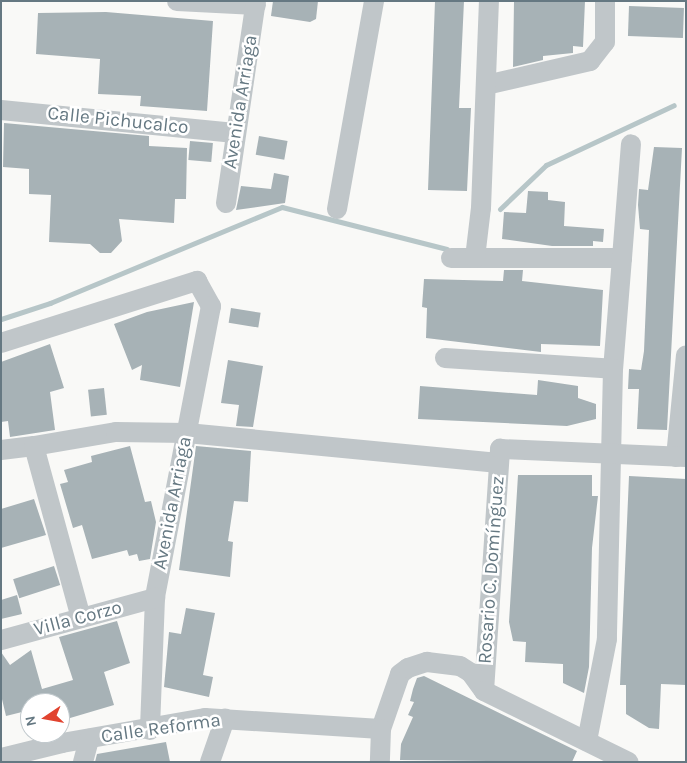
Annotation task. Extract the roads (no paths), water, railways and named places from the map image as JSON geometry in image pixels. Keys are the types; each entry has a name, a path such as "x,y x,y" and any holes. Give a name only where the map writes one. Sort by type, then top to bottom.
{"street":[{"path":"177,1 256,3"},
{"path":"337,209 374,1"},
{"path":"475,258 486,86 489,1"},
{"path":"486,86 590,61 605,42 605,1"},
{"name":"Avenida Arriaga","path":"226,203 256,3"},
{"name":"Calle Pichucalco","path":"1,110 235,133"},
{"path":"587,741 607,639 613,369 630,144"},
{"path":"451,258 622,258"},
{"name":"Avenida Arriaga","path":"1,343 198,281 211,306 155,598 150,730"},
{"path":"1,450 116,432 187,433 500,456 612,454 681,457 686,355"},
{"path":"445,358 613,369"},
{"path":"34,446 80,618"},
{"name":"Rosario C. Domínguez","path":"484,691 500,456"},
{"name":"Villa Corzo","path":"1,640 155,598"},
{"path":"380,762 381,730 400,674 408,668 427,662 460,666 471,673 484,691 628,762"},
{"name":"Calle Reforma","path":"1,758 89,739 150,730 205,718 381,730"},
{"path":"210,762 225,718"},
{"path":"83,762 89,739"}],"waterway":[{"path":"500,209 546,165 674,105"},
{"path":"1,319 50,303 282,207 447,249"}]}
